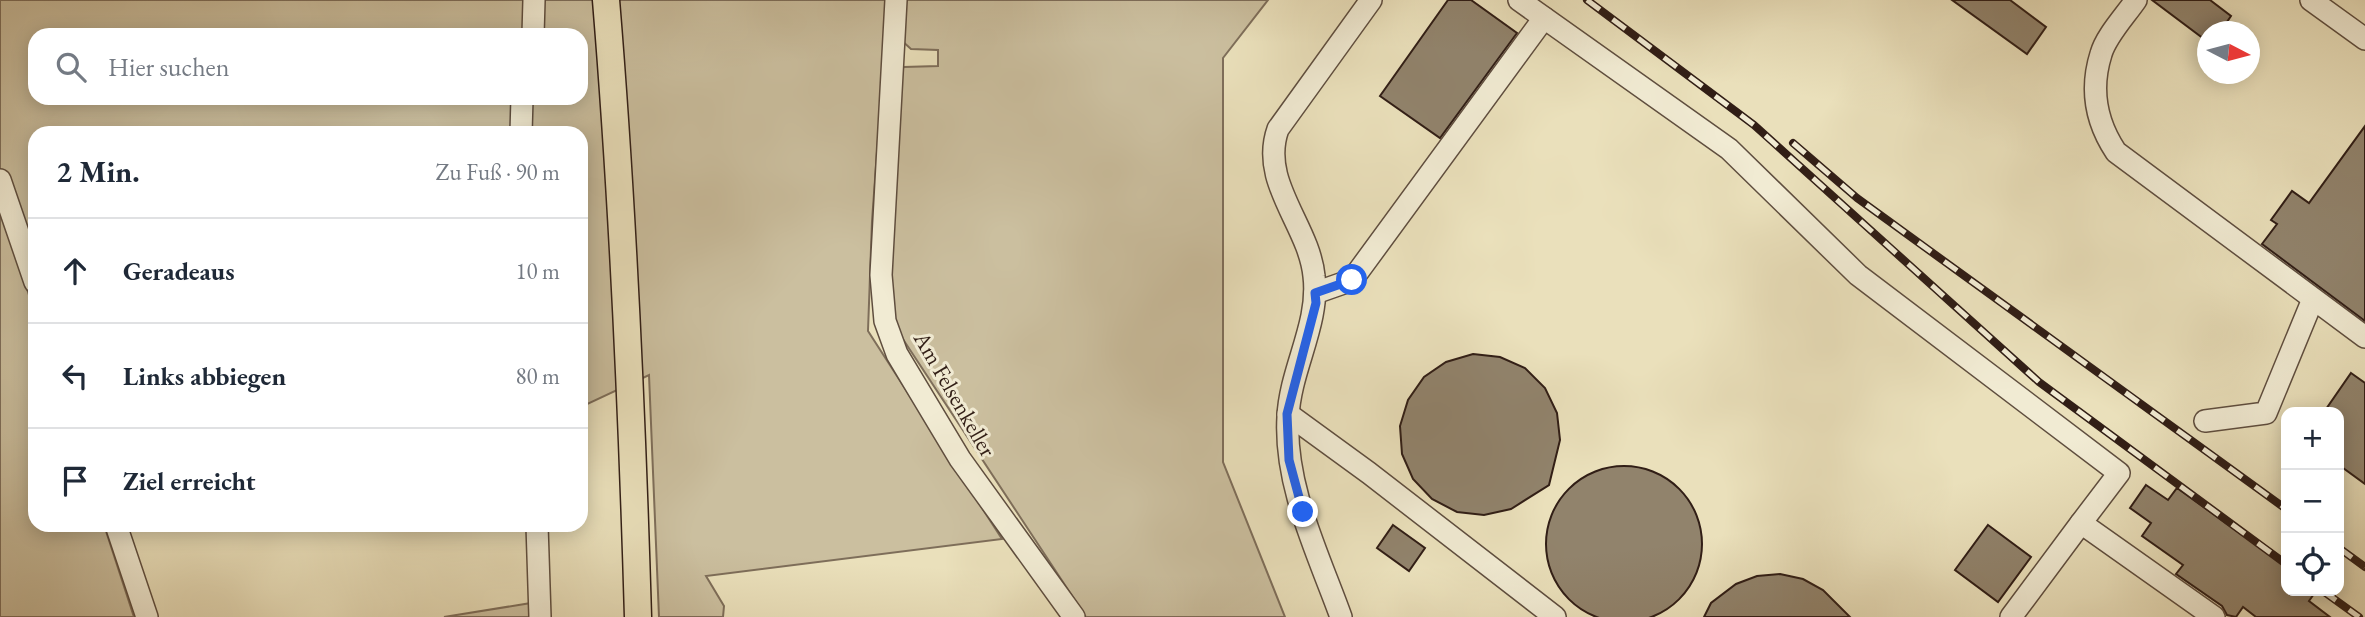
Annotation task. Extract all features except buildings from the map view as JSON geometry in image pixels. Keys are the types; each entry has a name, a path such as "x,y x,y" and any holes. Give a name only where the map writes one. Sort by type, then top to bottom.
{"main road":[{"path":"606,0 626,279 638,617"}],"street":[{"path":"533,28 534,0"},
{"name":"Am Felsenkeller","path":"896,0 881,275 885,321 897,354 960,459 1074,617"},
{"path":"1341,617 1303,512 1289,460 1287,414 1316,303 1314,272 1273,167 1273,145 1279,129 1371,0"},
{"path":"1519,0 1729,149 1858,275 2119,473 2011,617"},
{"path":"2311,0 2365,39"},
{"path":"2126,4 2101,52 2094,95 2102,131 2116,152 2134,168 2365,337"},
{"path":"1315,293 1352,280 1544,18"},
{"path":"522,105 522,126"},
{"path":"0,180 28,262"},
{"path":"2205,421 2266,413 2314,299"},
{"path":"1287,414 1369,473 1555,617"},
{"path":"2081,523 2214,617"},
{"path":"118,532 147,617"},
{"path":"537,532 540,617"}],"shaded area":[{"path":"0,0 888,0 872,221 868,331 1002,539 706,576 724,606 723,617 659,617 649,375 588,404 588,126 28,126 28,229 9,232 28,292 28,532 106,532 134,617 0,617"},
{"path":"903,0 1268,0 1223,58 1223,462 1285,617 1086,617 889,318 897,76 904,67 938,66 938,50 911,49 900,39"},
{"path":"531,603 531,617 444,617"}],"railway":[{"path":"1587,0 1754,125 2039,382 2281,560"},
{"path":"1793,143 1857,198 2281,505"},
{"path":"2344,552 2365,567"},
{"path":"2330,596 2359,617"}],"route":[{"path":"1303,512 1289,460 1287,414 1316,303 1315,293 1352,280"}]}
